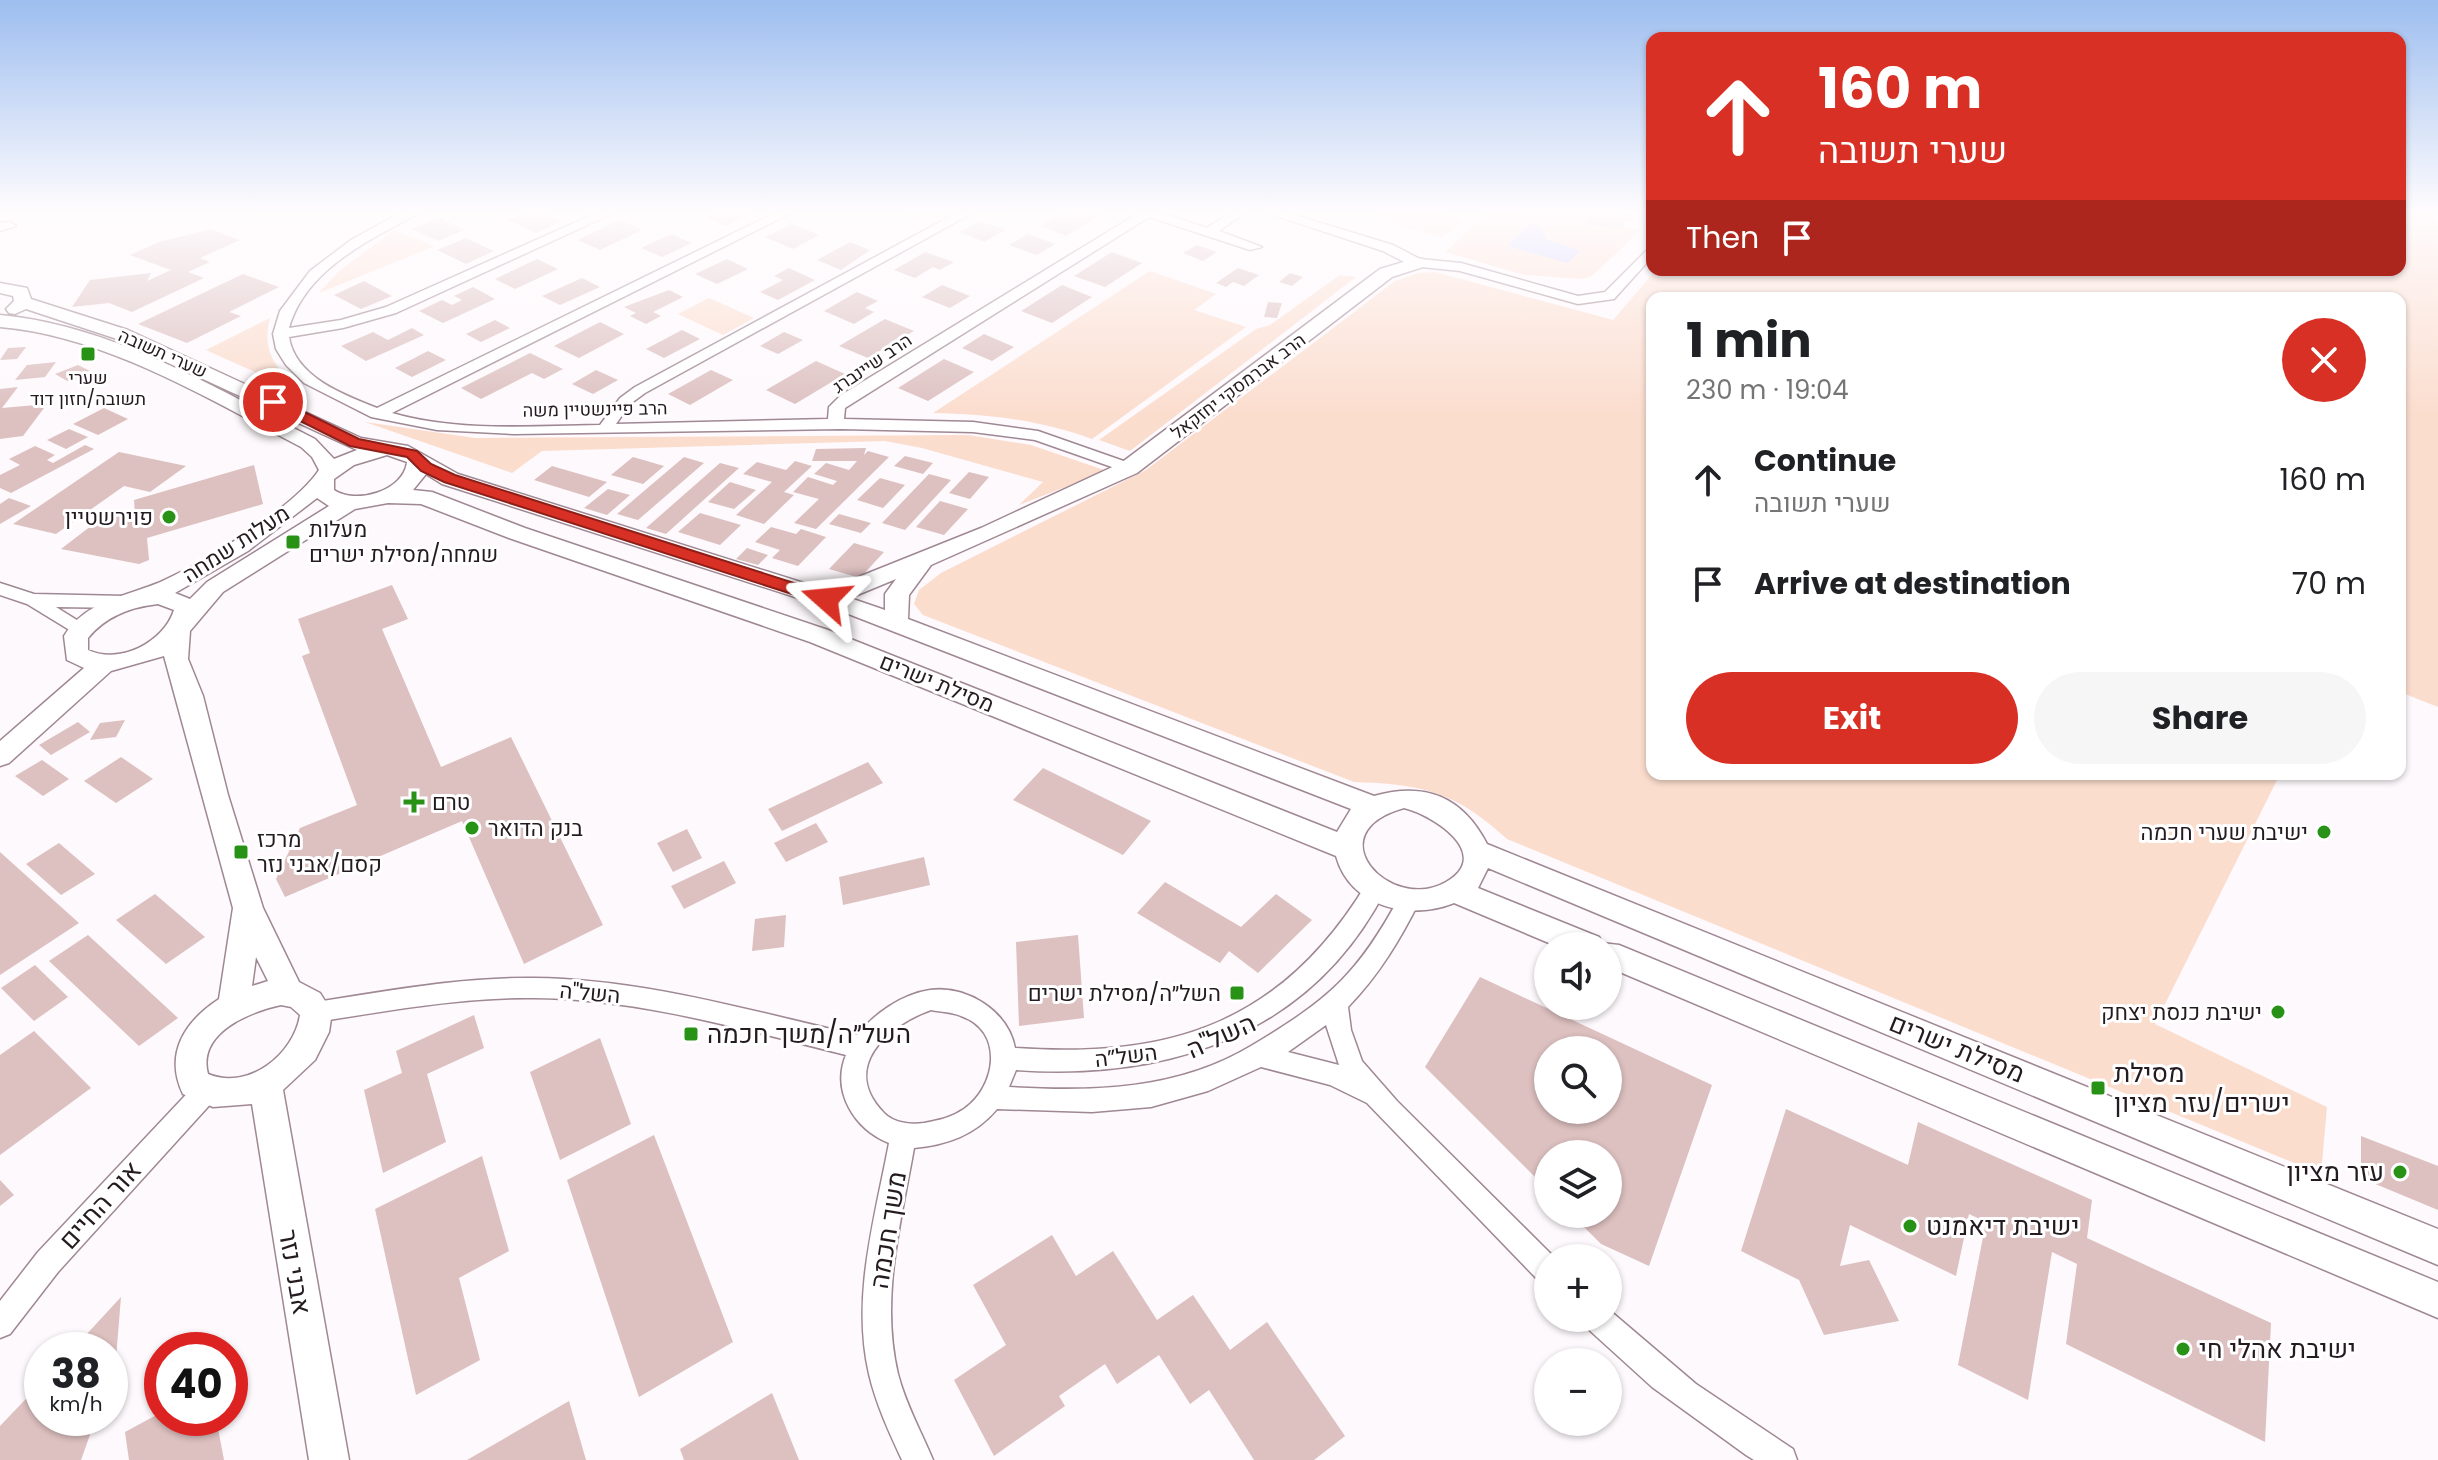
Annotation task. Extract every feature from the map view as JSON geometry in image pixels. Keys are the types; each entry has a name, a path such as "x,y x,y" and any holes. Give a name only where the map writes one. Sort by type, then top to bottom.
{"street":[{"path":"313,278 285,316 280,334 343,324 391,310 462,278"},
{"path":"377,414 653,278"},
{"path":"605,429 625,401 640,390 846,278"},
{"name":"הרב שיינברג","path":"835,426 837,407 846,398 1036,278"},
{"name":"הרב אברמסקי יחזקאל","path":"826,599 1055,504 1129,468 1379,278"},
{"name":"הרב אברמסקי יחזקאל","path":"1498,278 1554,295 1589,301 1609,296 1625,278"},
{"name":"שערי תשובה","path":"0,288 21,292 23,302 121,334 355,443 401,450 418,460"},
{"path":"0,319 23,302"},
{"name":"שערי תשובה","path":"0,319 19,321 98,345 308,443 321,454 327,476 323,489 327,496 351,502"},
{"name":"הרב פיינשטיין משה","path":"280,334 287,354 303,373 323,389 377,414 482,429 933,424 1007,431 1065,444 1129,468"},
{"name":"מעלות שמחה","path":"81,631 95,617 185,578 270,524 356,456 387,449"},
{"path":"385,496 408,482 415,474 418,460"},
{"name":"מסילת ישרים","path":"418,460 450,479 896,624 1372,806"},
{"name":"מסילת ישרים","path":"351,502 385,496 424,497 517,533 819,636 1346,848"},
{"name":"מעלות שמחה","path":"142,655 181,625 215,587 351,502"},
{"path":"896,624 897,594 924,558"},
{"path":"0,589 33,600 81,631 74,646 94,661"},
{"path":"33,600 172,598 181,603 176,659 190,696 214,795 248,908 288,992"},
{"path":"0,733 94,661 142,655 176,659"},
{"path":"0,756 94,661"},
{"path":"1404,798 1437,805 1464,824 1476,851 1471,873 1454,891 1425,900 1409,900 1375,889 1360,877 1346,848 1352,824 1372,806 1404,798"},
{"name":"מסילת ישרים","path":"1476,851 2438,1247"},
{"name":"השל”ה","path":"1006,1058 1046,1062 1145,1057 1215,1035 1279,999 1316,969 1341,942 1375,889"},
{"path":"1454,891 1554,932"},
{"name":"השל\"ה","path":"993,1097 1106,1100 1152,1095 1209,1077 1257,1055 1305,1027 1335,1003 1374,961 1409,900"},
{"path":"234,1006 248,908"},
{"name":"מסילת ישרים","path":"1622,960 2438,1300"},
{"name":"השל\"ה","path":"316,1012 465,992 534,988 651,1000 860,1047"},
{"path":"288,992 309,1001 316,1012 316,1026 305,1049 285,1071 266,1083 234,1093 206,1091 194,1084 189,1072 189,1057 208,1026 234,1006 261,994 288,992"},
{"path":"952,1000 971,1005 990,1018 1002,1036 1006,1058 1003,1078 993,1097 976,1116 953,1129 928,1136 903,1135 880,1127 863,1112 854,1092 853,1069 860,1047 873,1030 910,1005 952,1000"},
{"path":"1335,1003 1339,1030 1352,1067 1534,1256"},
{"path":"1257,1055 1335,1075 1379,1098"},
{"name":"אבני נזר","path":"266,1083 278,1172 329,1460"},
{"name":"אור החיים","path":"0,1324 58,1251 206,1091"},
{"name":"משך חכמה","path":"903,1135 879,1252 875,1311 880,1369 896,1420 918,1460"},
{"path":"1611,1332 1644,1364 1712,1417 1782,1460"}],"shaded area":[{"path":"332,278 356,278 319,293"},
{"path":"1139,278 1170,278 1216,294 1194,310 1246,327 1092,439 1014,419 933,413"},
{"path":"1336,278 1355,278 1130,451 1099,440 1256,329 1270,325"},
{"path":"1403,278 1458,278 1613,320 1649,278 2438,278 2438,707 2406,694 2406,292 1646,292 1646,780 2277,780 2155,1024 2327,1107 2321,1174 1507,839 1471,811 1437,794 1399,785 1354,782 923,615 914,604 919,590 941,573 1146,470 1395,281"},
{"path":"709,298 754,318 723,335 678,314"},
{"path":"270,318 270,353 281,371 308,396 206,350"},
{"path":"365,422 475,438 968,435 1031,445 1107,471 1019,505 1043,482 922,448 885,441 542,451 512,473"}],"building":[{"path":"148,278 147,281 153,278 204,278 132,312 109,303 72,307 90,280"},
{"path":"234,278 254,278 279,287 229,312 241,316 187,343 138,324"},
{"path":"497,278 538,278 515,289"},
{"path":"582,278 600,287 560,305 542,296"},
{"path":"704,278 729,278 717,284"},
{"path":"779,278 815,280 778,300 760,292 783,280"},
{"path":"1080,278 1119,278 1105,287"},
{"path":"1223,278 1255,278 1244,286 1233,282 1226,287 1216,283"},
{"path":"1284,278 1302,278 1292,286 1279,282"},
{"path":"364,281 392,296 361,309 334,295"},
{"path":"942,285 970,296 950,308 922,297"},
{"path":"1062,285 1092,297 1052,323 1021,311"},
{"path":"473,287 495,299 443,323 419,311 442,300 452,305 462,300 454,296"},
{"path":"669,290 683,297 653,312 661,316 646,324 630,316 636,313 624,307"},
{"path":"857,292 878,301 865,308 874,312 854,324 824,311"},
{"path":"1268,302 1282,303 1277,318 1264,317"},
{"path":"885,319 914,331 868,358 839,346"},
{"path":"495,320 510,328 481,342 466,334"},
{"path":"600,322 624,334 579,358 554,346"},
{"path":"412,328 424,335 366,361 341,346 373,332 388,340"},
{"path":"682,330 700,339 664,358 646,349"},
{"path":"784,332 803,340 778,354 760,346"},
{"path":"984,334 1014,347 992,361 962,348"},
{"path":"26,347 17,359 0,360 8,348"},
{"path":"428,351 446,360 412,377 395,368"},
{"path":"530,353 563,369 544,379 532,373 481,399 461,388"},
{"path":"944,359 974,372 928,401 898,388"},
{"path":"816,361 845,374 795,404 766,390"},
{"path":"56,362 45,377 15,380 27,365"},
{"path":"78,365 92,372 69,382 55,374"},
{"path":"596,370 618,380 593,394 572,384"},
{"path":"711,370 733,380 690,405 668,394"},
{"path":"18,387 2,408 47,404 23,436 0,439 0,389"},
{"path":"104,408 128,419 98,435 73,424"},
{"path":"69,429 88,437 66,449 47,440"},
{"path":"85,445 94,449 11,493 0,488 0,475 20,465 9,459 35,446 55,455 47,460 53,463"},
{"path":"866,448 864,455 868,451 889,457 816,529 794,523 819,499 793,492 808,477 833,485 837,481 814,474 826,463 849,470 857,461 812,461 816,449"},
{"path":"119,452 186,466 150,492 124,486 56,534 13,524"},
{"path":"905,456 933,463 923,474 894,466"},
{"path":"633,457 664,466 643,484 611,475"},
{"path":"684,457 704,463 638,520 617,514"},
{"path":"795,461 812,466 784,492 794,495 764,524 736,515 772,482 743,474 757,462 786,470"},
{"path":"720,463 739,468 666,534 646,528"},
{"name":"פוירשטיין","path":"254,465 263,504 147,538 149,560 139,564 61,549 100,519 135,514 134,500"},
{"path":"552,466 607,482 589,497 534,480"},
{"path":"969,472 989,477 970,499 949,493"},
{"path":"929,474 951,480 905,530 882,523"},
{"path":"880,478 905,485 883,508 857,500"},
{"path":"730,482 756,490 734,509 708,502"},
{"path":"608,489 630,495 607,515 584,508"},
{"path":"9,498 31,506 0,524 0,504"},
{"path":"940,501 968,509 944,535 916,527"},
{"path":"700,513 741,525 720,545 678,532"},
{"path":"839,514 871,523 861,533 829,524"},
{"path":"771,527 796,534 801,529 826,537 798,566 772,558 780,550 755,542"},
{"path":"854,543 884,552 860,578 829,569"},
{"path":"747,548 768,555 758,565 736,559"},
{"path":"392,585 408,619 382,629 441,767 511,737 603,925 524,964 462,821 285,897 276,879 300,828 357,805 302,656 310,653 298,619"},
{"path":"125,720 116,737 90,740 100,723"},
{"path":"78,722 90,732 51,755 39,745"},
{"path":"121,757 153,779 116,803 84,781"},
{"path":"42,760 69,779 43,796 15,776"},
{"path":"868,762 883,783 782,831 768,809"},
{"path":"1043,768 1151,821 1123,855 1013,800"},
{"path":"816,823 828,842 786,862 774,843"},
{"path":"687,829 702,858 673,872 657,843"},
{"path":"59,843 95,874 61,895 26,864"},
{"path":"0,852 79,923 0,975"},
{"path":"924,857 930,885 843,905 839,877"},
{"path":"724,861 736,883 684,909 671,886"},
{"path":"1165,882 1241,927 1276,894 1312,920 1258,973 1229,951 1220,963 1137,913"},
{"path":"155,894 205,937 166,964 116,920"},
{"path":"786,915 784,947 752,951 755,919"},
{"path":"88,935 178,1018 139,1046 49,961"},
{"path":"1078,935 1084,1018 1019,1026 1016,942"},
{"path":"35,965 68,997 34,1021 1,988"},
{"path":"1480,977 1534,1002 1534,1020 1572,1020 1607,1036 1534,1036 1534,1124 1622,1124 1622,1043 1712,1085 1649,1266 1622,1254 1622,1244 1601,1244 1585,1228 1622,1228 1622,1140 1534,1140 1534,1176 1425,1067"},
{"path":"474,1015 484,1048 427,1074 446,1142 383,1173 364,1090 402,1073 396,1051"},
{"path":"34,1031 91,1088 0,1155 0,1055"},
{"path":"600,1038 631,1124 560,1160 530,1072"},
{"path":"1786,1109 1908,1165 1918,1122 2092,1200 2087,1238 2271,1323 2265,1442 2066,1344 2077,1264 2052,1252 2028,1400 1958,1365 1986,1222 1969,1214 1956,1276 1850,1225 1840,1266 1869,1260 1899,1321 1824,1335 1799,1280 1741,1251"},
{"path":"654,1135 733,1342 639,1397 567,1180"},
{"name":"עזר מציון","path":"2361,1136 2438,1166 2438,1210 2361,1178"},
{"path":"482,1156 509,1251 459,1278 480,1360 416,1395 375,1209"},
{"path":"0,1180 14,1195 0,1206"},
{"path":"1052,1235 1076,1276 1113,1251 1157,1320 1193,1295 1230,1350 1267,1322 1345,1436 1314,1460 1254,1460 1209,1390 1190,1404 1159,1355 1117,1384 1105,1364 1059,1396 1065,1406 994,1456 954,1380 1006,1345 973,1285"},
{"path":"121,1297 118,1332 89,1332"},
{"path":"772,1393 799,1460 684,1460 680,1449"},
{"path":"24,1401 24,1436 90,1436 81,1460 0,1460 0,1426"},
{"path":"569,1401 586,1460 467,1460"},
{"path":"144,1422 144,1436 219,1436 224,1460 129,1460 126,1436 128,1430"}],"place":[{"name":"שערי תשובה/חזון דוד","path":"88,354"},
{"name":"פוירשטיין","path":"169,517"},
{"name":"מעלות שמחה/מסילת ישרים","path":"293,542"},
{"name":"טרם","path":"414,802"},
{"name":"בנק הדואר","path":"472,828"},
{"name":"ישיבת שערי חכמה","path":"2324,832"},
{"name":"מרכז קסם/אבני נזר","path":"241,852"},
{"name":"השל״ה/מסילת ישרים","path":"1237,993"},
{"name":"ישיבת כנסת יצחק","path":"2278,1012"},
{"name":"השל״ה/משך חכמה","path":"691,1034"},
{"name":"מסילת ישרים/עזר מציון","path":"2098,1088"},
{"name":"עזר מציון","path":"2400,1172"},
{"name":"ישיבת דיאמנט","path":"1910,1226"},
{"name":"ישיבת אהלי חי","path":"2183,1349"}],"route":[{"path":"273,402 355,443 412,454 426,468 450,479 826,599"}]}
